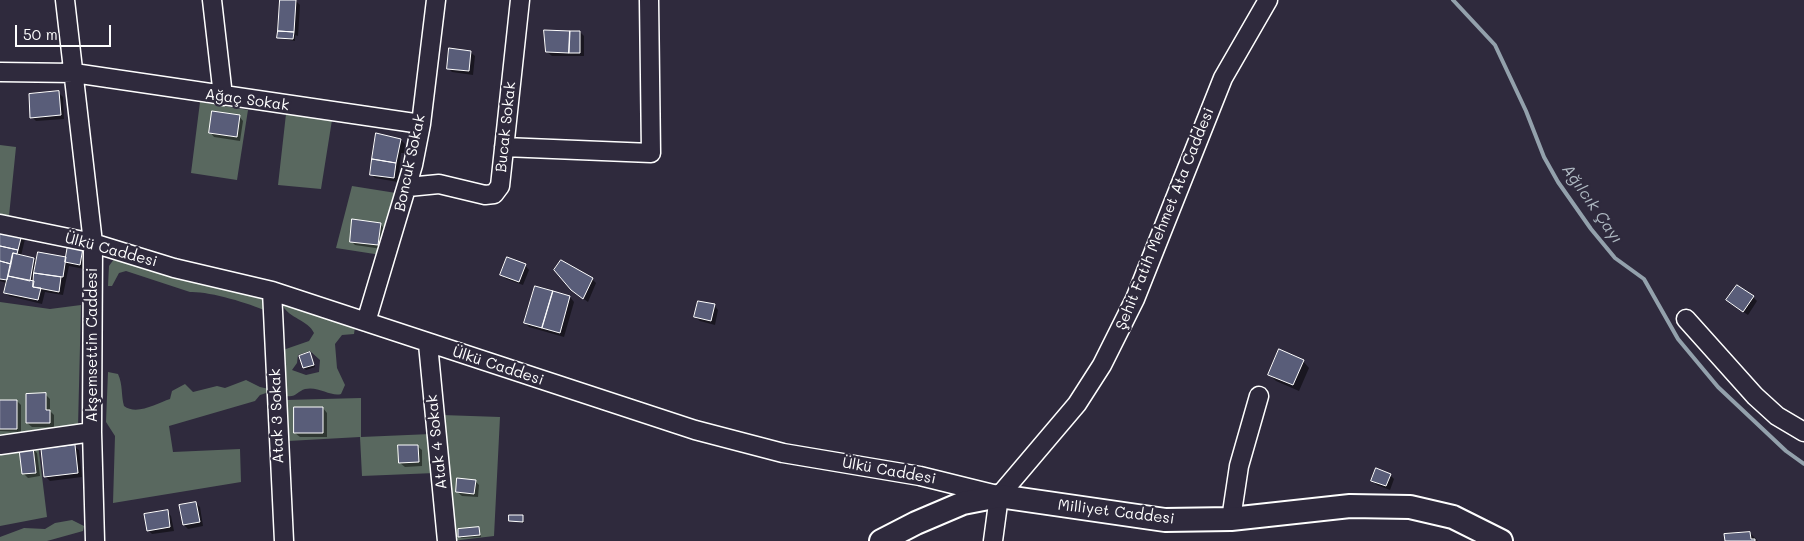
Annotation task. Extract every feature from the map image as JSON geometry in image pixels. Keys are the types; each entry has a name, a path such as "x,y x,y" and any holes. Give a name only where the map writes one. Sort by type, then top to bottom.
{"main road":[{"name":"Milliyet Caddesi","path":"1000,496 1138,518 1190,520 1232,519 1365,506 1410,507 1453,517 1501,541"},
{"path":"881,541 945,510 964,503 1000,496"}],"street":[{"name":"Akşemsettin Caddesi","path":"65,0 93,242 92,432 95,541"},
{"path":"212,0 223,96"},
{"name":"Boncuk Sokak","path":"366,322 408,188 421,124 436,0"},
{"name":"Bucak Sokak","path":"408,188 440,184 485,195 494,194 500,186 520,0"},
{"path":"504,147 651,153 649,0"},
{"name":"Şehit Fatih Mehmet Ata Caddesi","path":"1000,496 1077,404 1102,365 1135,299 1223,78 1268,0"},
{"name":"Ağaç Sokak","path":"0,72 74,74 421,124"},
{"name":"Ülkü Caddesi","path":"0,224 93,242 174,268 272,291 428,344 695,430 751,446 920,476 1000,496"},
{"name":"Atak 3 Sokak","path":"272,291 284,541"},
{"path":"1686,319 1755,396 1777,416 1804,432"},
{"name":"Atak 4 Sokak","path":"428,344 447,541"},
{"path":"1232,519 1239,466 1259,396"},
{"path":"0,444 92,432"},
{"path":"993,541 1000,496"}],"green space":[{"path":"200,102 248,110 237,180 191,173"},
{"path":"286,114 332,120 321,189 278,185"},
{"path":"0,145 16,147 9,216 0,214"},
{"path":"352,186 396,193 381,255 336,248"},
{"path":"114,259 269,295 266,311 228,298 207,293 190,292 126,271 119,273 112,286 108,286 109,266"},
{"path":"0,302 50,309 81,305 78,427 0,438"},
{"path":"284,303 355,327 354,334 342,335 335,344 337,368 345,385 341,394 337,395 310,388 292,396 287,396 281,385 283,350 309,341 314,333 283,306","holes":["310,351 320,360 319,372 306,375 292,370 297,363 298,355"]},
{"path":"108,372 118,374 124,406 135,410 147,408 170,399 172,391 185,384 193,392 217,386 225,388 246,380 269,389 269,392 260,395 255,401 169,426 173,452 240,449 241,482 113,503 115,436 106,422"},
{"path":"361,398 361,437 431,434 435,473 362,476 360,437 288,441 286,400"},
{"path":"442,415 500,417 494,536 452,541"},
{"path":"38,444 47,517 0,526 0,450"},
{"path":"72,520 84,526 83,531 47,541 0,541 0,537 24,528 45,529 55,523"}],"building":[{"path":"280,0 296,0 294,32 278,31"},
{"path":"544,30 570,31 569,53 546,52"},
{"path":"278,31 294,32 293,39 277,38"},
{"path":"570,31 580,31 580,53 569,53"},
{"path":"449,48 471,51 469,71 447,69"},
{"path":"59,91 61,115 30,118 29,94"},
{"path":"212,111 240,115 237,137 209,133"},
{"path":"376,133 401,139 396,163 372,159"},
{"path":"372,159 396,163 394,178 370,175"},
{"path":"352,219 381,223 378,245 350,242"},
{"path":"0,228 22,234 18,250 0,246"},
{"path":"68,245 83,248 80,265 65,262"},
{"path":"0,246 18,250 17,254 13,253 11,264 0,261"},
{"path":"38,252 66,257 63,277 34,273"},
{"path":"13,253 34,258 30,281 8,276"},
{"path":"507,257 526,264 519,282 500,275"},
{"path":"561,260 593,278 583,299 571,290 554,270"},
{"path":"0,261 11,264 7,280 0,279"},
{"path":"34,273 61,277 59,292 33,287"},
{"path":"8,276 34,281 33,287 41,288 38,300 4,293"},
{"path":"1737,285 1754,296 1743,312 1726,300"},
{"path":"535,286 553,291 542,328 524,323"},
{"path":"553,291 570,296 560,333 542,328"},
{"path":"698,301 715,304 711,321 694,317"},
{"path":"1279,349 1304,360 1293,385 1268,375"},
{"path":"310,352 314,365 303,368 299,356"},
{"path":"46,393 46,410 50,410 50,423 26,423 26,394"},
{"path":"0,400 17,400 17,429 0,429"},
{"path":"294,407 323,407 323,433 294,433"},
{"path":"75,445 78,473 44,477 41,449"},
{"path":"398,445 418,445 419,462 399,463"},
{"path":"33,447 36,473 22,474 19,449"},
{"path":"1376,468 1391,474 1386,486 1371,481"},
{"path":"457,478 476,480 474,494 456,492"},
{"path":"196,502 200,522 183,525 179,505"},
{"path":"168,510 170,527 147,531 144,514"},
{"path":"509,515 523,515 523,522 509,521"},
{"path":"479,527 480,535 458,537 458,529"},
{"path":"1750,532 1751,539 1755,539 1755,541 1725,541 1724,534"}],"waterway":[{"name":"Ağılcık Çayı","path":"1453,0 1495,45 1526,111 1544,157 1558,182 1591,229 1615,258 1644,279 1678,339 1718,387 1786,451 1804,464"}]}
